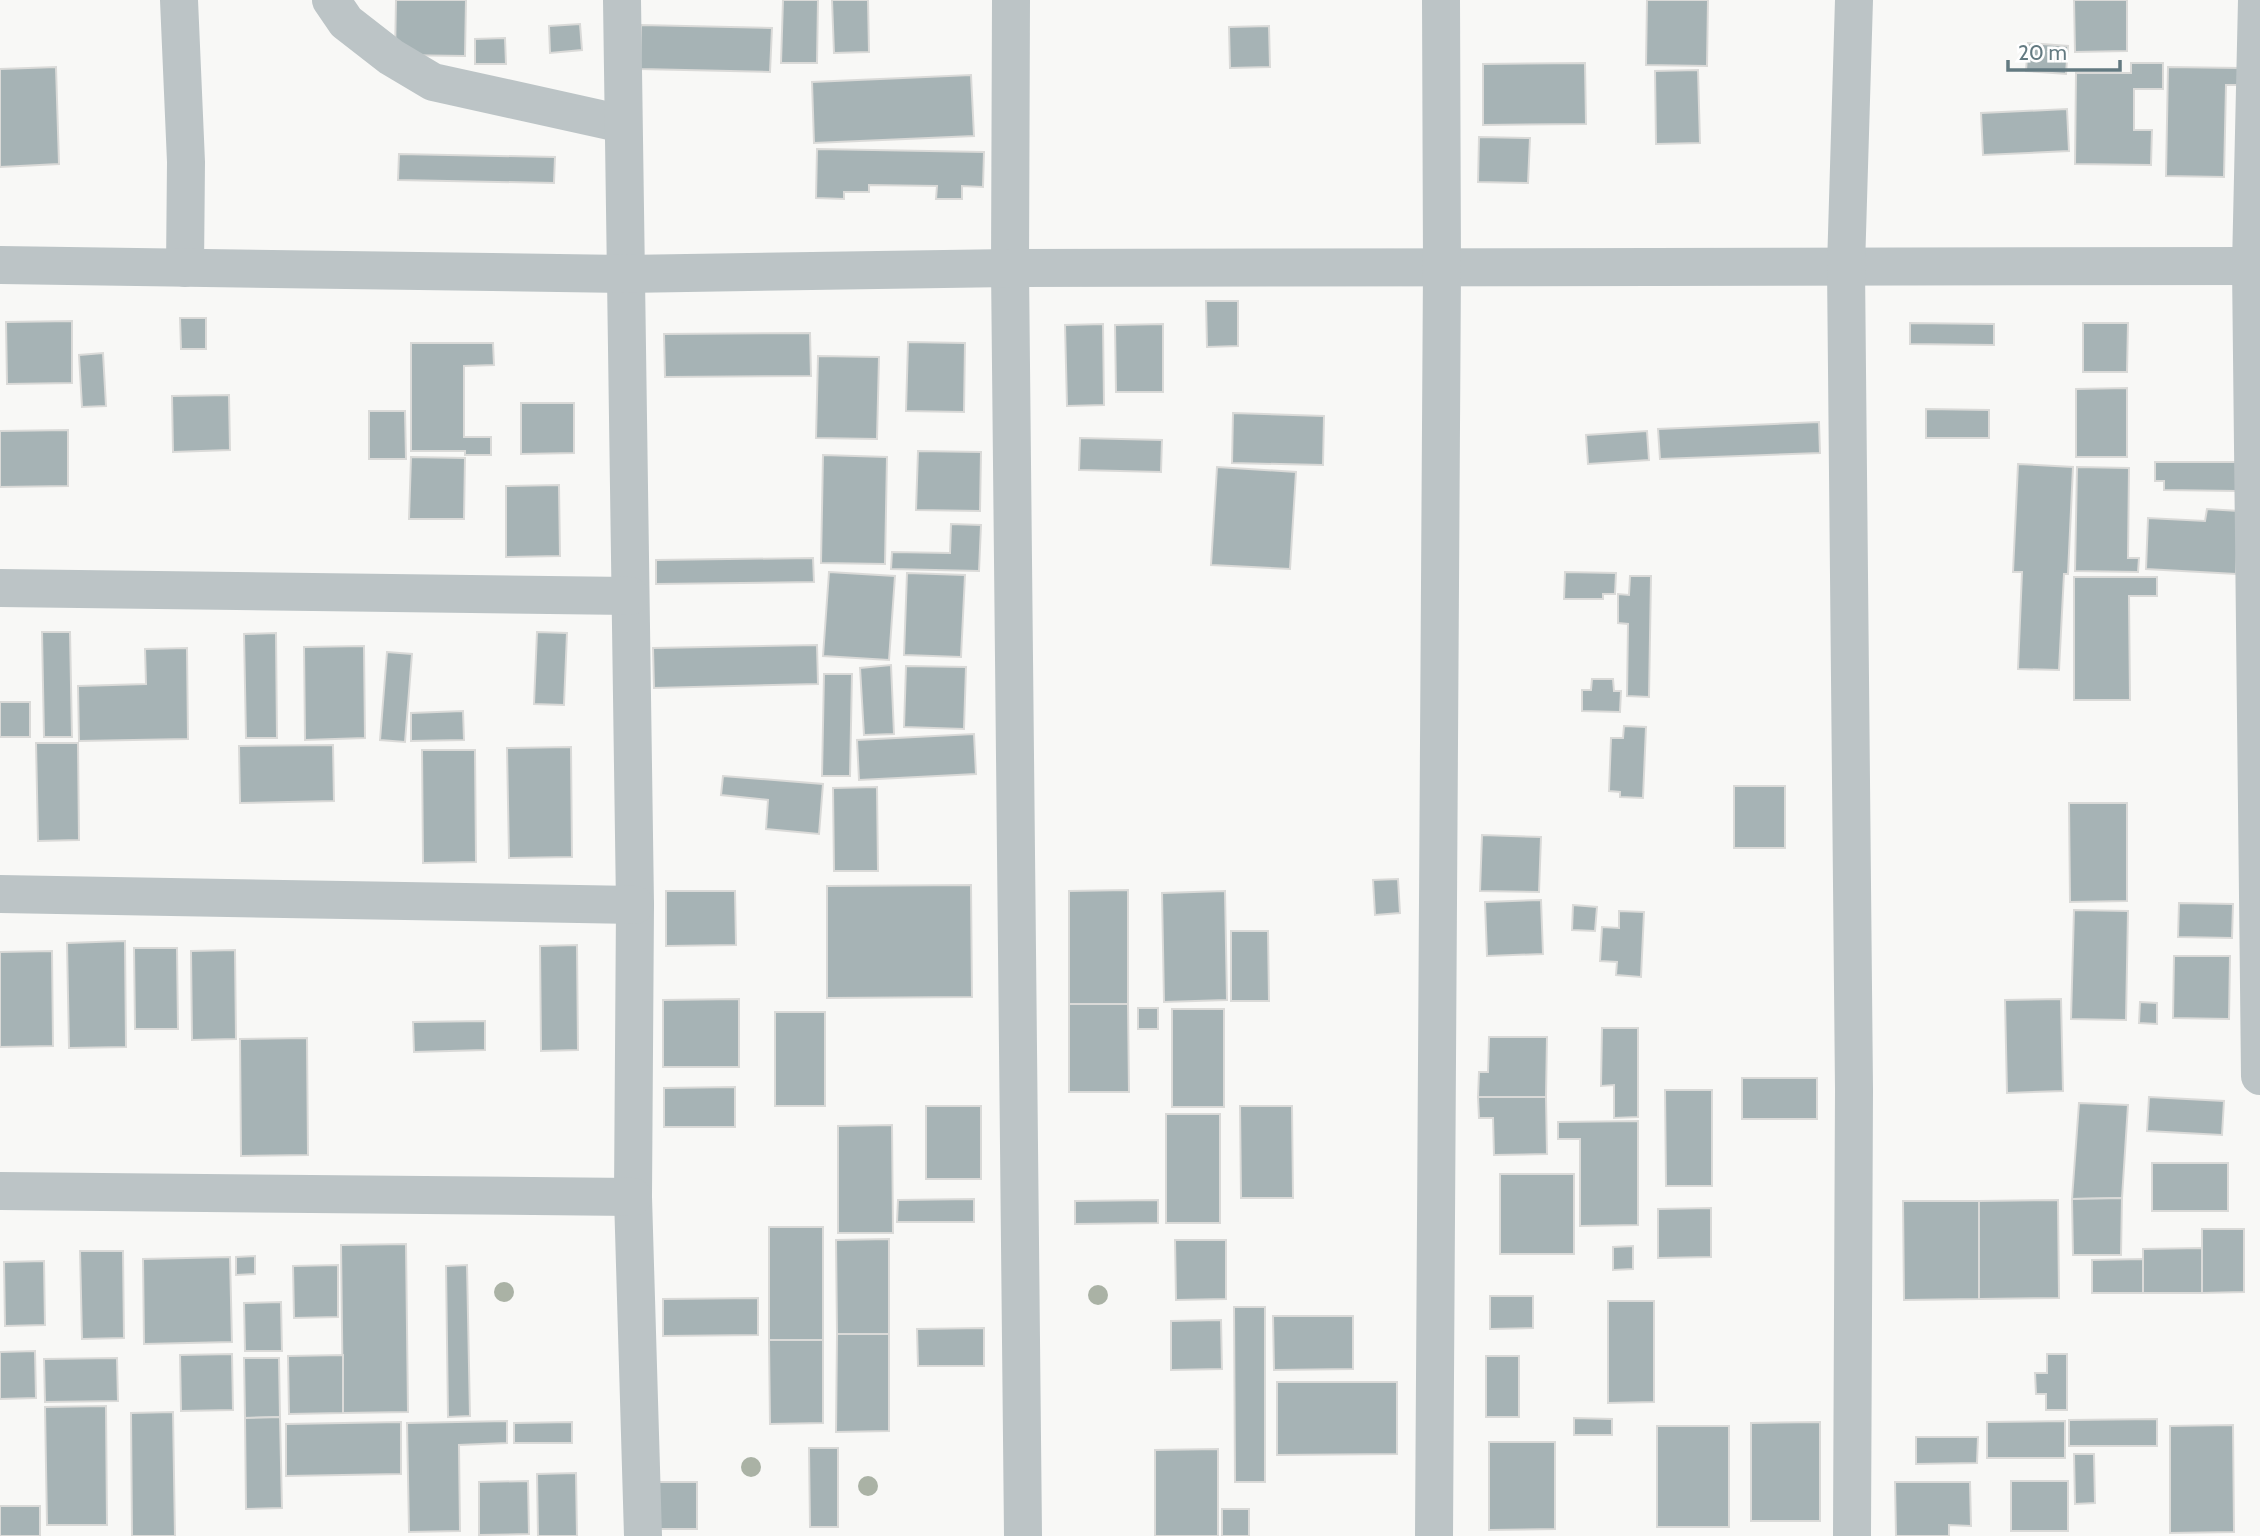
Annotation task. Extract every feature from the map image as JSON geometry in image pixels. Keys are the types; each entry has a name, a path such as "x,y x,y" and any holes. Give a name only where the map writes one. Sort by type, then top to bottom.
{"street":[{"path":"179,0 186,162 185,268"},
{"path":"331,0 346,22 391,57 433,82 623,124"},
{"path":"622,0 635,905 633,1197 643,1536"},
{"path":"1011,0 1010,268 1023,1536"},
{"path":"1434,1536 1442,268 1441,0"},
{"path":"1852,1536 1854,1090 1846,267 1854,0"},
{"path":"2257,0 2255,266 2260,1076"},
{"path":"0,265 625,274 1010,268 2255,266"},
{"path":"0,587 630,596"},
{"path":"0,894 635,905"},
{"path":"0,1191 633,1197"}],"building":[{"path":"396,0 466,0 465,56 395,55"},
{"path":"783,0 818,0 817,63 781,63"},
{"path":"832,0 868,0 869,52 834,53"},
{"path":"1647,0 1708,0 1707,66 1646,65"},
{"path":"2074,0 2127,0 2127,51 2075,52"},
{"path":"580,24 582,50 550,53 549,26"},
{"path":"641,25 772,28 770,72 640,69"},
{"path":"1269,26 1270,67 1230,68 1229,27"},
{"path":"505,38 506,64 475,64 475,39"},
{"path":"2028,43 2068,46 2066,74 2026,71"},
{"path":"1585,63 1586,124 1483,125 1483,64"},
{"path":"2131,63 2163,63 2163,89 2134,89 2134,130 2152,130 2151,165 2075,164 2076,73 2131,73"},
{"path":"56,67 59,164 0,167 0,69"},
{"path":"2168,67 2240,68 2239,85 2226,85 2224,177 2166,176"},
{"path":"1698,70 1700,143 1656,144 1655,71"},
{"path":"971,75 974,136 814,143 812,82"},
{"path":"2067,109 2069,151 1983,155 1981,113"},
{"path":"1479,137 1530,138 1528,183 1478,182"},
{"path":"817,149 984,152 983,187 962,186 962,199 936,199 937,186 869,185 869,192 844,192 844,199 816,198"},
{"path":"399,154 555,157 554,183 398,180"},
{"path":"1206,301 1238,301 1238,346 1207,347"},
{"path":"180,318 206,318 206,349 181,349"},
{"path":"72,321 72,383 7,384 6,322"},
{"path":"1910,323 1994,324 1994,345 1910,344"},
{"path":"2083,323 2128,323 2127,372 2083,372"},
{"path":"1103,324 1104,405 1067,406 1065,325"},
{"path":"1163,324 1163,392 1116,392 1115,325"},
{"path":"810,333 811,376 665,377 664,334"},
{"path":"908,342 965,343 964,412 906,411"},
{"path":"411,343 493,343 494,365 464,366 464,437 491,437 491,455 465,455 465,451 411,451"},
{"path":"103,353 106,406 82,407 79,355"},
{"path":"818,356 879,357 877,439 816,438"},
{"path":"2127,388 2127,457 2076,457 2076,389"},
{"path":"229,395 230,450 173,452 172,396"},
{"path":"521,403 574,403 574,453 521,454"},
{"path":"1926,409 1989,410 1989,438 1926,438"},
{"path":"369,411 405,411 406,459 369,459"},
{"path":"1233,413 1324,416 1323,465 1232,463"},
{"path":"1819,422 1820,453 1660,459 1658,429"},
{"path":"68,430 68,486 0,487 0,431"},
{"path":"1647,431 1649,460 1588,464 1586,435"},
{"path":"1080,438 1162,440 1161,472 1079,470"},
{"path":"918,451 981,452 980,511 916,510"},
{"path":"823,455 887,457 885,564 821,563"},
{"path":"411,457 465,458 464,519 409,519"},
{"path":"2155,462 2236,462 2236,491 2164,490 2164,481 2155,481"},
{"path":"2018,464 2073,467 2068,574 2064,574 2059,670 2018,669 2022,572 2013,572"},
{"path":"1217,467 1296,472 1290,569 1211,565"},
{"path":"2077,467 2129,468 2128,558 2139,558 2138,572 2075,571"},
{"path":"559,485 560,556 506,557 506,486"},
{"path":"2207,509 2239,511 2236,574 2146,569 2148,518 2205,521"},
{"path":"951,524 981,525 979,571 891,569 892,552 950,553"},
{"path":"813,558 814,582 656,584 656,560"},
{"path":"829,572 895,576 889,660 823,656"},
{"path":"1565,572 1616,573 1615,594 1603,594 1603,599 1564,599"},
{"path":"907,573 965,575 961,657 904,655"},
{"path":"1630,576 1651,576 1649,697 1627,696 1628,624 1618,623 1618,594 1629,595"},
{"path":"2074,577 2157,577 2157,596 2129,596 2130,700 2074,700"},
{"path":"42,632 70,632 72,737 44,737"},
{"path":"537,632 567,633 564,705 534,704"},
{"path":"276,633 277,738 246,738 244,634"},
{"path":"817,645 818,684 654,688 653,648"},
{"path":"364,646 365,738 305,740 304,647"},
{"path":"187,648 188,739 79,741 78,686 146,684 145,649"},
{"path":"387,652 412,654 405,742 380,740"},
{"path":"891,665 894,734 864,735 860,668"},
{"path":"906,666 966,667 964,729 904,727"},
{"path":"824,674 852,674 850,776 822,776"},
{"path":"1592,679 1613,679 1614,691 1621,691 1620,712 1582,711 1582,690 1591,690"},
{"path":"0,702 30,702 30,737 0,737"},
{"path":"463,711 464,740 411,741 411,713"},
{"path":"1624,726 1646,727 1643,798 1620,797 1620,792 1609,791 1611,738 1623,738"},
{"path":"974,734 976,774 859,780 857,740"},
{"path":"36,743 78,743 79,840 38,841"},
{"path":"333,745 334,801 240,803 239,746"},
{"path":"571,747 572,857 509,858 507,748"},
{"path":"422,750 475,750 476,862 423,863"},
{"path":"723,776 823,784 819,834 766,829 768,800 721,795"},
{"path":"1734,786 1785,786 1785,848 1734,848"},
{"path":"877,787 878,871 834,871 833,788"},
{"path":"2069,803 2127,803 2127,901 2070,902"},
{"path":"1482,835 1541,837 1539,892 1480,891"},
{"path":"1398,879 1400,913 1375,915 1373,880"},
{"path":"971,885 972,997 827,998 827,886"},
{"path":"1128,890 1128,1004 1069,1004 1069,891"},
{"path":"666,891 735,891 736,945 666,946"},
{"path":"1225,891 1227,1000 1164,1002 1162,893"},
{"path":"1541,900 1543,954 1487,956 1485,902"},
{"path":"2179,903 2233,904 2232,938 2178,937"},
{"path":"1573,905 1597,907 1595,931 1572,930"},
{"path":"2074,910 2128,911 2126,1020 2071,1019"},
{"path":"1619,911 1644,912 1641,977 1616,975 1617,962 1600,961 1602,927 1619,928"},
{"path":"1231,931 1268,931 1269,1001 1231,1001"},
{"path":"125,941 126,1047 69,1048 67,943"},
{"path":"577,945 578,1050 541,1051 540,946"},
{"path":"134,948 177,948 178,1029 135,1029"},
{"path":"235,950 236,1039 192,1040 191,951"},
{"path":"52,951 53,1046 0,1047 0,952"},
{"path":"2174,956 2230,956 2229,1019 2173,1018"},
{"path":"739,999 739,1067 663,1067 663,1000"},
{"path":"2061,999 2063,1091 2007,1093 2005,1000"},
{"path":"2140,1002 2157,1003 2157,1024 2139,1023"},
{"path":"1069,1004 1128,1004 1129,1092 1069,1092"},
{"path":"1138,1008 1158,1008 1158,1029 1138,1029"},
{"path":"1172,1009 1224,1009 1224,1107 1172,1107"},
{"path":"775,1012 825,1012 825,1106 775,1106"},
{"path":"485,1021 485,1050 414,1052 413,1022"},
{"path":"1602,1028 1638,1028 1638,1117 1614,1118 1614,1085 1601,1086"},
{"path":"1489,1037 1547,1037 1546,1097 1478,1097 1479,1072 1488,1072"},
{"path":"307,1038 308,1155 241,1156 240,1039"},
{"path":"1742,1078 1817,1078 1817,1119 1742,1119"},
{"path":"735,1087 735,1127 664,1127 664,1088"},
{"path":"1665,1090 1712,1090 1712,1186 1666,1186"},
{"path":"1478,1097 1546,1097 1547,1154 1494,1155 1493,1118 1479,1118"},
{"path":"2149,1097 2224,1101 2222,1135 2147,1131"},
{"path":"2079,1103 2128,1105 2122,1198 2072,1199"},
{"path":"926,1106 981,1106 981,1179 926,1179"},
{"path":"1240,1106 1292,1106 1293,1198 1241,1198"},
{"path":"1166,1114 1220,1114 1220,1223 1166,1223"},
{"path":"1638,1121 1638,1225 1580,1226 1580,1139 1558,1139 1558,1122"},
{"path":"892,1125 893,1233 838,1233 838,1126"},
{"path":"2152,1163 2228,1163 2228,1211 2152,1211"},
{"path":"1500,1174 1574,1174 1574,1254 1500,1254"},
{"path":"2122,1198 2121,1255 2073,1255 2072,1199"},
{"path":"974,1199 974,1222 897,1222 898,1200"},
{"path":"1158,1200 1158,1223 1075,1224 1075,1201"},
{"path":"2058,1200 2059,1298 1979,1299 1979,1201"},
{"path":"1903,1201 1979,1201 1979,1299 1904,1300"},
{"path":"1711,1208 1711,1257 1658,1258 1658,1209"},
{"path":"769,1227 823,1227 823,1340 769,1340"},
{"path":"2202,1229 2244,1229 2244,1292 2202,1293"},
{"path":"889,1239 889,1334 837,1334 836,1240"},
{"path":"1175,1240 1226,1240 1226,1299 1176,1300"},
{"path":"406,1244 408,1412 343,1413 341,1245"},
{"path":"1633,1246 1633,1269 1613,1270 1613,1247"},
{"path":"2202,1248 2202,1293 2143,1293 2143,1249"},
{"path":"80,1251 123,1251 124,1338 82,1339"},
{"path":"255,1256 255,1274 236,1275 236,1257"},
{"path":"230,1257 232,1342 144,1344 143,1259"},
{"path":"2143,1259 2143,1293 2092,1293 2092,1260"},
{"path":"44,1261 45,1325 5,1326 4,1262"},
{"path":"338,1265 338,1317 294,1318 293,1266"},
{"path":"467,1265 470,1416 448,1417 446,1266"},
{"path":"1490,1296 1533,1296 1533,1328 1490,1329"},
{"path":"758,1298 758,1335 663,1336 663,1299"},
{"path":"1608,1301 1654,1301 1654,1402 1608,1403"},
{"path":"281,1302 282,1351 245,1351 244,1303"},
{"path":"1234,1307 1265,1307 1265,1482 1235,1482"},
{"path":"1273,1316 1353,1316 1353,1369 1274,1370"},
{"path":"1221,1320 1222,1369 1171,1370 1171,1321"},
{"path":"984,1328 984,1366 918,1366 917,1329"},
{"path":"837,1334 889,1334 889,1431 836,1432"},
{"path":"769,1340 823,1340 823,1423 770,1424"},
{"path":"35,1351 36,1398 0,1399 0,1352"},
{"path":"232,1354 233,1410 181,1411 180,1355"},
{"path":"2047,1354 2067,1354 2067,1410 2046,1410 2046,1394 2036,1394 2035,1373 2047,1373"},
{"path":"343,1355 343,1413 289,1414 288,1356"},
{"path":"1486,1356 1519,1356 1519,1417 1486,1417"},
{"path":"117,1358 118,1401 45,1402 44,1359"},
{"path":"244,1358 279,1358 280,1417 245,1418"},
{"path":"1277,1382 1397,1382 1397,1454 1277,1455"},
{"path":"106,1406 107,1525 47,1525 45,1407"},
{"path":"173,1412 175,1536 132,1536 131,1413"},
{"path":"280,1417 282,1508 246,1509 245,1418"},
{"path":"1574,1418 1612,1419 1612,1435 1574,1435"},
{"path":"2157,1419 2157,1446 2069,1446 2069,1420"},
{"path":"507,1421 507,1443 459,1445 460,1531 409,1532 407,1423"},
{"path":"2065,1421 2065,1458 1987,1458 1987,1422"},
{"path":"401,1422 401,1474 286,1476 286,1424"},
{"path":"572,1422 572,1443 514,1443 514,1423"},
{"path":"1820,1422 1820,1521 1751,1521 1751,1423"},
{"path":"2233,1425 2234,1532 2170,1533 2170,1426"},
{"path":"1657,1426 1729,1426 1729,1527 1657,1527"},
{"path":"1916,1437 1978,1437 1977,1463 1916,1464"},
{"path":"1489,1442 1555,1442 1555,1529 1489,1530"},
{"path":"809,1448 838,1448 838,1527 810,1527"},
{"path":"1218,1449 1218,1536 1155,1536 1155,1450"},
{"path":"2074,1454 2094,1454 2095,1503 2075,1504"},
{"path":"576,1473 577,1536 538,1536 537,1474"},
{"path":"528,1481 529,1534 479,1535 479,1482"},
{"path":"2011,1481 2068,1481 2068,1531 2011,1531"},
{"path":"656,1482 697,1482 697,1529 657,1529"},
{"path":"1895,1482 1970,1482 1971,1526 1949,1525 1949,1536 1896,1536"},
{"path":"0,1506 40,1506 40,1536 0,1536"},
{"path":"1222,1509 1249,1509 1249,1536 1222,1536"}]}
